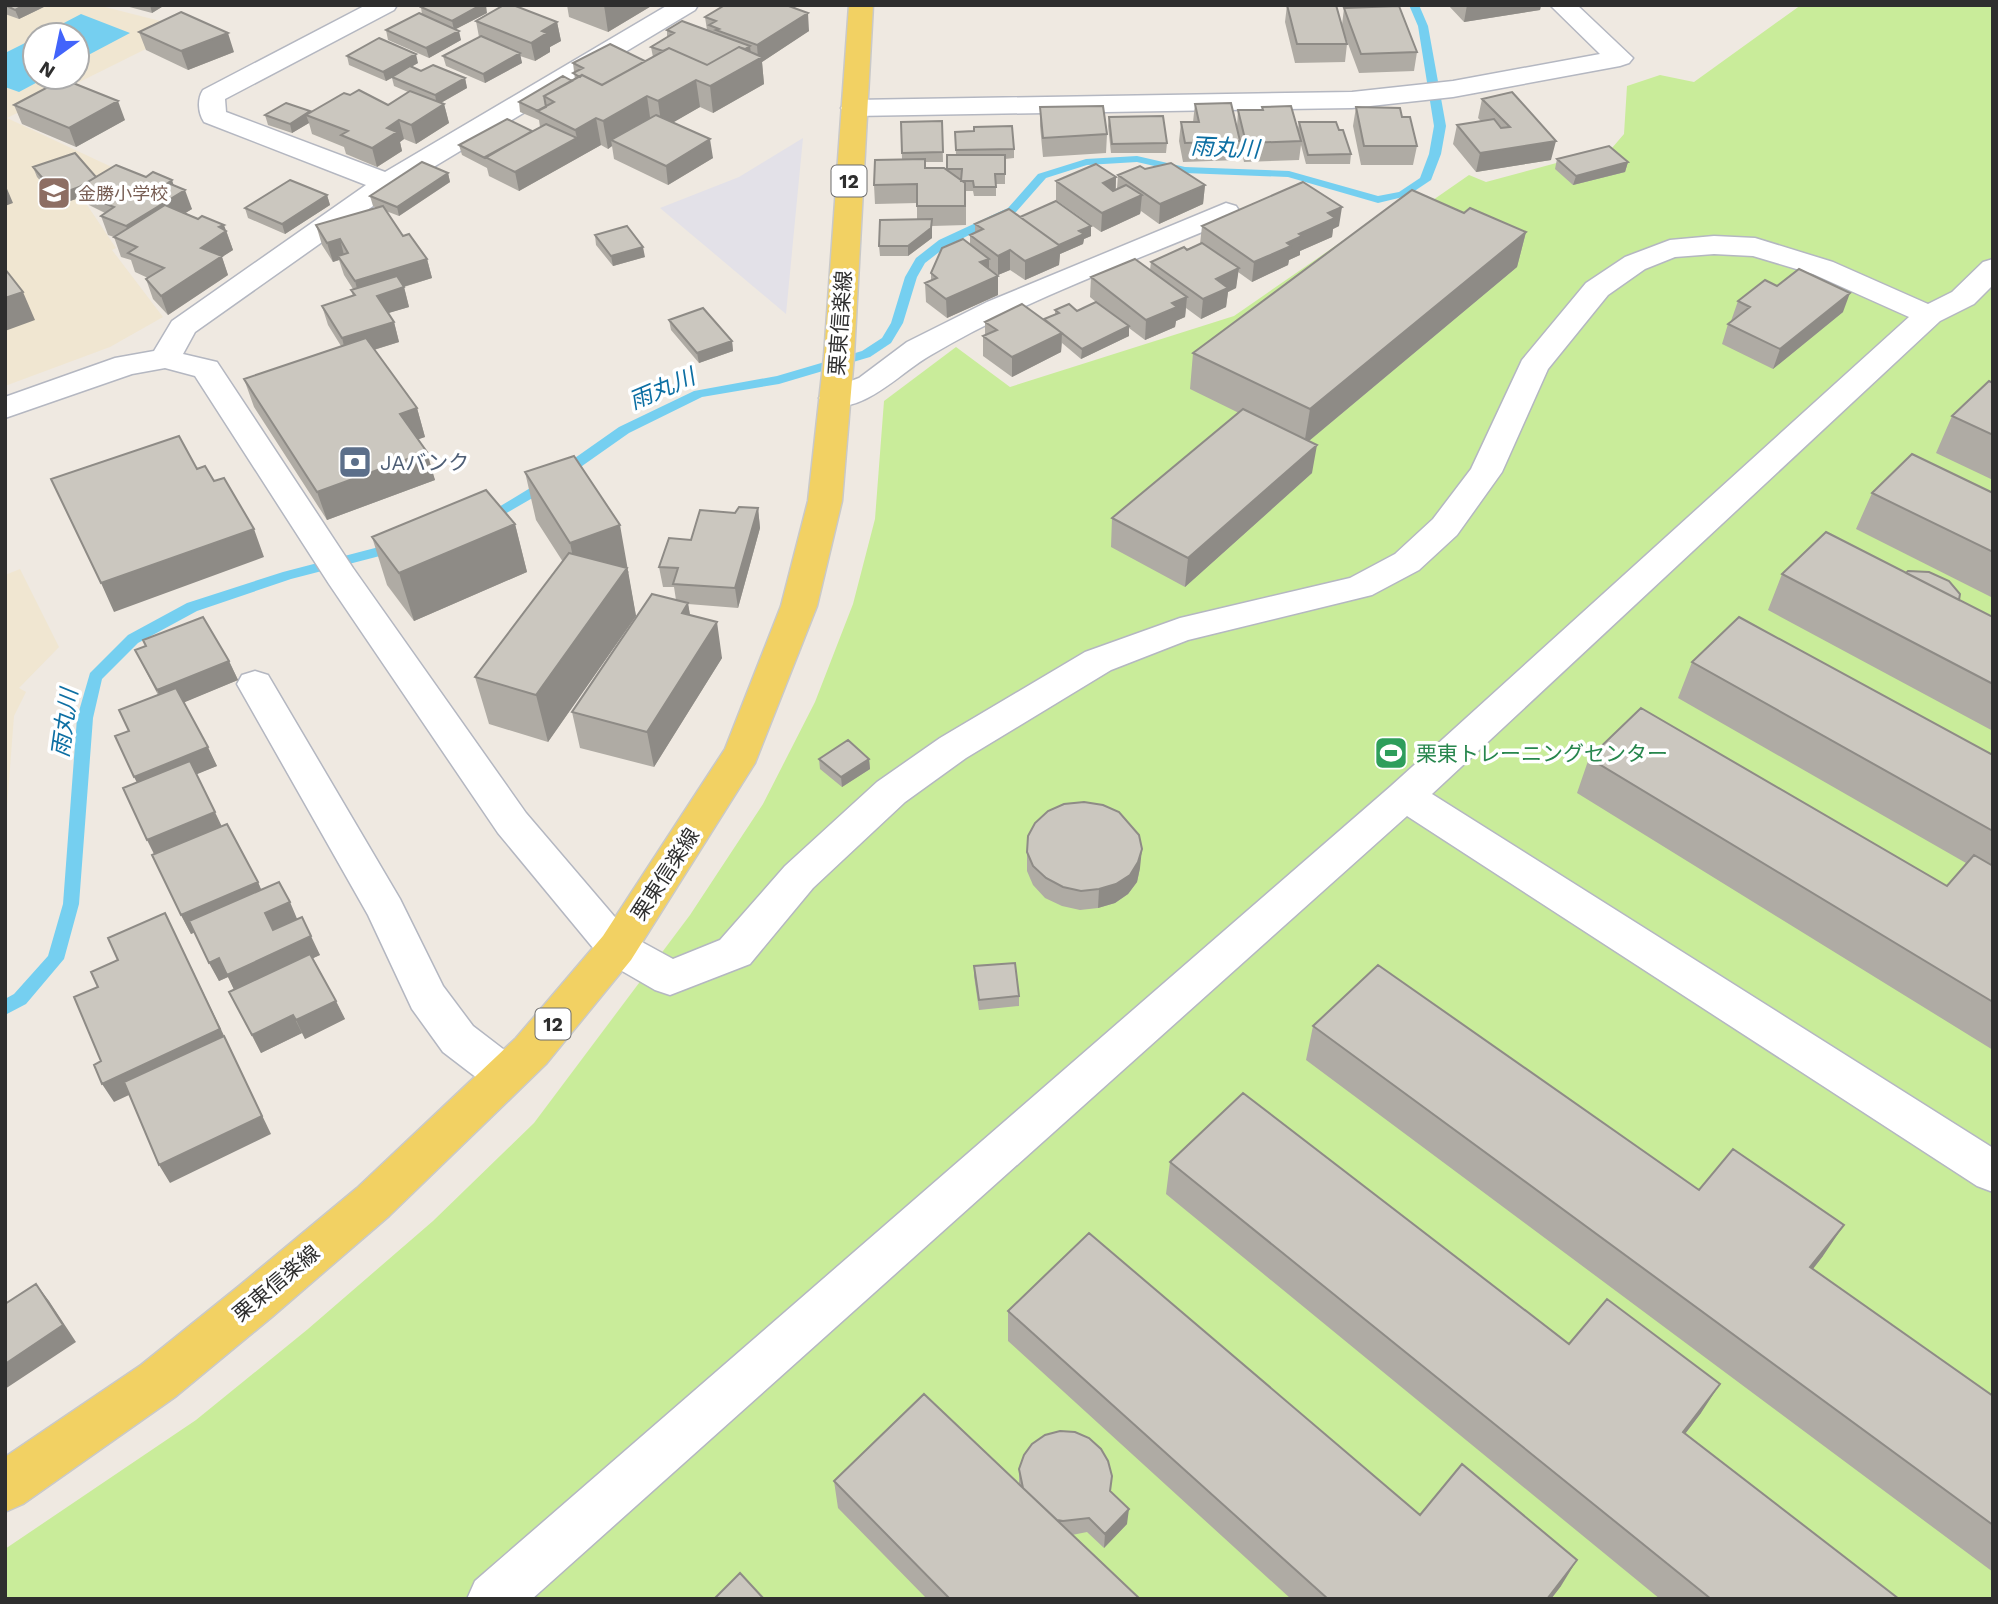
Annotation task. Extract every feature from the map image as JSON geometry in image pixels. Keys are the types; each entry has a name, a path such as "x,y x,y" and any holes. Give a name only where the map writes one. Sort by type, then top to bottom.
{"main road":[{"name":"栗東信楽線","path":"5,1487 158,1381 256,1301 373,1202 531,1051 617,948 742,754 799,606 825,502 837,378 861,5"}],"street":[{"path":"385,5 212,96 213,116 387,183"},
{"path":"165,359 183,327 387,183 686,5"},
{"path":"854,108 1352,100 1453,89 1620,58 1562,5"},
{"path":"837,378 870,385 918,349 998,308 1226,212"},
{"path":"5,408 126,365 165,359 206,369 334,565 512,824 617,948 670,978 735,952 799,877 891,792 953,748 1098,661 1180,630 1360,587 1407,562 1445,527 1486,472 1533,367 1597,289 1635,263 1670,249 1714,245 1755,247 1823,268 1928,315"},
{"path":"493,1599 1405,796 1928,315 1978,304 1993,268"},
{"path":"255,684 386,910 427,996 458,1039 505,1075"},
{"path":"1405,796 1993,1172"}],"shaded area":[{"name":"金勝小学校","path":"5,5 97,5 188,28 91,76 91,21 21,21 21,91 61,91 7,118 133,177 85,202 116,248 112,250 163,317 110,347 5,386"},
{"path":"803,138 786,314 660,208 739,177"},
{"path":"20,569 59,647 19,688 26,692 14,716 5,833 5,575"}],"green space":[{"name":"栗東トレーニングセンター","path":"1801,5 1993,5 1993,1599 5,1599 5,1549 196,1420 308,1329 433,1221 534,1123 690,915 763,804 815,702 853,604 875,519 884,401 956,347 1010,387 1234,316 1357,231 1433,200 1469,175 1486,182 1612,148 1624,134 1627,86 1660,75 1694,82"}],"water":[{"path":"81,14 130,33 91,54 91,21 68,21"},
{"path":"21,45 19,92 5,87 5,53"}],"building":[{"path":"5,5 25,5 15,10"},
{"path":"481,5 452,21 421,7"},
{"path":"504,5 513,5 557,22 542,31 547,33 531,43 476,21"},
{"path":"725,5 786,5 808,13 757,45 709,25 716,21 705,17"},
{"path":"1287,5 1336,5 1347,44 1297,44"},
{"path":"1399,6 1417,52 1361,54 1344,8"},
{"path":"181,12 228,33 181,51 139,32"},
{"path":"419,13 459,31 426,48 386,30"},
{"path":"682,21 750,46 745,49 739,47 707,65 669,48 663,51 651,47 674,33 667,30"},
{"path":"481,36 520,53 483,74 443,56"},
{"path":"379,38 416,54 383,72 347,56"},
{"path":"610,44 645,61 602,85 573,73 583,68 573,63"},
{"path":"739,47 762,57 710,86 696,80 658,101 647,96 603,121 596,118 575,130 537,111 554,102 544,96 582,75 602,85 669,48 707,65"},
{"path":"433,65 465,78 435,95 392,77 410,66 421,71"},
{"path":"563,76 572,81 544,96 546,107 538,111 519,102"},
{"path":"91,90 118,101 69,128 14,105 40,91"},
{"path":"359,90 388,105 410,91 444,104 411,125 399,120 387,128 397,132 372,148 341,135 348,131 306,115 344,93 350,95"},
{"path":"1512,92 1556,141 1480,153 1457,125 1494,119 1501,128 1510,127 1482,99"},
{"path":"286,103 310,111 290,124 265,115"},
{"path":"1231,103 1240,141 1185,143 1181,122 1199,122 1195,104"},
{"path":"1103,106 1107,134 1043,138 1040,107"},
{"path":"1291,106 1301,141 1246,143 1238,110"},
{"path":"1356,107 1400,108 1402,117 1410,117 1417,146 1364,146"},
{"path":"656,115 710,139 666,166 611,140"},
{"path":"1163,116 1167,143 1112,144 1109,117"},
{"path":"507,119 532,131 485,158 459,145"},
{"path":"942,121 943,152 902,153 901,122"},
{"path":"1299,122 1336,122 1339,130 1343,130 1351,154 1308,155"},
{"path":"546,124 577,138 515,172 485,157"},
{"path":"1012,126 1014,149 956,150 955,132 974,131 974,127"},
{"path":"1609,146 1628,162 1576,176 1557,159"},
{"path":"75,153 96,177 82,186 57,195 33,167"},
{"path":"947,155 1005,155 1005,174 995,174 996,187 974,187 973,181 961,181 962,169 947,169"},
{"path":"925,159 925,168 944,168 965,183 965,206 917,206 917,184 874,185 875,160"},
{"path":"422,162 448,173 397,207 370,196"},
{"path":"1171,163 1205,185 1160,204 1118,175 1140,166 1145,169"},
{"path":"1096,164 1116,177 1103,183 1113,191 1126,185 1142,195 1102,213 1056,181"},
{"path":"116,165 146,177 153,172 172,180 168,183 185,190 126,226 101,216 114,207 104,203 109,200 81,186"},
{"path":"290,180 327,195 282,224 245,208"},
{"path":"1303,182 1342,207 1328,213 1335,218 1299,234 1302,236 1287,243 1291,246 1254,262 1202,226"},
{"path":"1412,190 1464,213 1470,208 1526,232 1310,409 1193,353"},
{"path":"1056,201 1091,226 1079,231 1084,234 1059,245 1020,217"},
{"path":"165,205 198,219 202,216 224,225 219,227 226,231 201,248 222,256 161,296 146,279 164,268 128,253 137,247 114,237"},
{"path":"383,206 403,236 409,234 427,259 355,281 338,256 348,253 340,239 327,243 316,225"},
{"path":"1009,209 1060,246 1025,261 1010,250 998,256 970,235 983,229 975,224"},
{"path":"932,219 931,228 908,246 879,246 880,220"},
{"path":"627,226 643,247 611,256 595,235"},
{"path":"963,239 989,259 980,262 998,276 946,299 925,283 937,278 931,273 942,248"},
{"path":"1202,243 1239,268 1216,279 1228,288 1203,299 1151,262 1184,247 1187,250"},
{"path":"1135,259 1187,297 1172,303 1177,307 1146,320 1091,277"},
{"path":"5,269 23,292 5,298"},
{"path":"1799,269 1850,293 1780,349 1728,324 1750,307 1738,301 1765,280 1777,286"},
{"path":"397,276 404,287 377,296 394,322 342,338 322,306 355,295 351,290"},
{"path":"1096,302 1129,326 1082,349 1044,319 1059,313 1055,310 1069,304 1077,311"},
{"path":"1022,304 1062,333 1012,357 983,336 997,330 985,322"},
{"path":"703,308 732,341 697,353 669,320"},
{"name":"JAバンク","path":"366,338 417,408 400,414 427,452 317,492 244,379"},
{"path":"1989,381 1993,383 1993,435 1952,416"},
{"path":"1243,409 1317,445 1188,558 1112,518"},
{"path":"179,436 197,469 205,466 214,481 224,478 254,529 101,583 51,479"},
{"path":"1912,454 1993,493 1993,552 1872,493"},
{"path":"574,456 620,525 570,543 525,472"},
{"path":"486,490 515,524 399,573 372,537"},
{"path":"739,507 758,508 735,588 673,584 678,568 659,567 669,538 691,540 700,510 735,513"},
{"path":"1826,532 1993,617 1993,684 1782,574"},
{"path":"569,553 627,568 536,695 475,677"},
{"path":"1929,572 1949,581 1960,594 1959,600 1906,573"},
{"path":"652,594 688,603 682,613 717,622 647,732 572,712"},
{"path":"203,617 229,661 157,690 135,650 146,646 143,640"},
{"path":"1739,617 1993,755 1993,831 1692,662"},
{"path":"176,688 208,747 134,777 115,736 129,731 119,710"},
{"path":"1641,708 1947,886 1974,855 1993,866 1993,1002 1589,758"},
{"path":"848,740 869,759 841,777 819,759"},
{"path":"190,761 215,812 147,840 123,788"},
{"path":"1084,802 1103,805 1119,812 1139,835 1142,849 1130,875 1116,884 1081,891 1063,887 1046,878 1033,866 1027,852 1028,836 1035,823 1048,811 1064,804"},
{"path":"227,824 258,882 181,915 152,855"},
{"path":"279,882 290,902 265,913 273,930 302,917 311,936 227,975 219,958 209,963 189,921"},
{"path":"165,913 220,1029 102,1084 94,1065 101,1061 74,997 98,987 91,972 118,960 108,938"},
{"path":"310,954 336,1001 296,1020 293,1015 252,1035 229,992"},
{"path":"1015,963 1019,996 979,1000 974,966"},
{"path":"1378,965 1699,1190 1733,1149 1844,1225 1810,1267 1993,1396 1993,1525 1313,1026"},
{"path":"224,1036 262,1116 159,1165 124,1082"},
{"path":"1243,1093 1569,1344 1607,1299 1720,1384 1683,1432 1899,1599 1711,1599 1170,1162"},
{"path":"1089,1233 1420,1515 1462,1464 1577,1560 1547,1599 1328,1599 1008,1311"},
{"path":"36,1284 63,1325 5,1364 5,1304"},
{"path":"924,1394 1140,1599 950,1599 834,1481"},
{"path":"1060,1431 1075,1432 1089,1438 1101,1449 1112,1476 1110,1491 1129,1509 1105,1534 1089,1518 1057,1520 1023,1488 1019,1469 1024,1455 1032,1444 1045,1435"},
{"path":"740,1573 764,1599 714,1599"}],"waterway":[{"name":"雨丸川","path":"486,519 550,482 624,430 699,394 779,380 866,354 887,340 897,323 911,277 920,261 943,243 1012,210 1042,176 1086,162 1137,159 1185,170 1289,174 1378,200 1403,194 1425,180 1435,154 1440,126 1423,26 1414,5"},
{"name":"雨丸川","path":"5,1008 20,999 56,959 71,904 85,718 95,677 133,639 192,607 288,575 398,547"}],"place":[{"name":"金勝小学校","path":"54,193"},
{"name":"JAバンク","path":"355,462"},
{"name":"栗東トレーニングセンター","path":"1391,753"}]}
